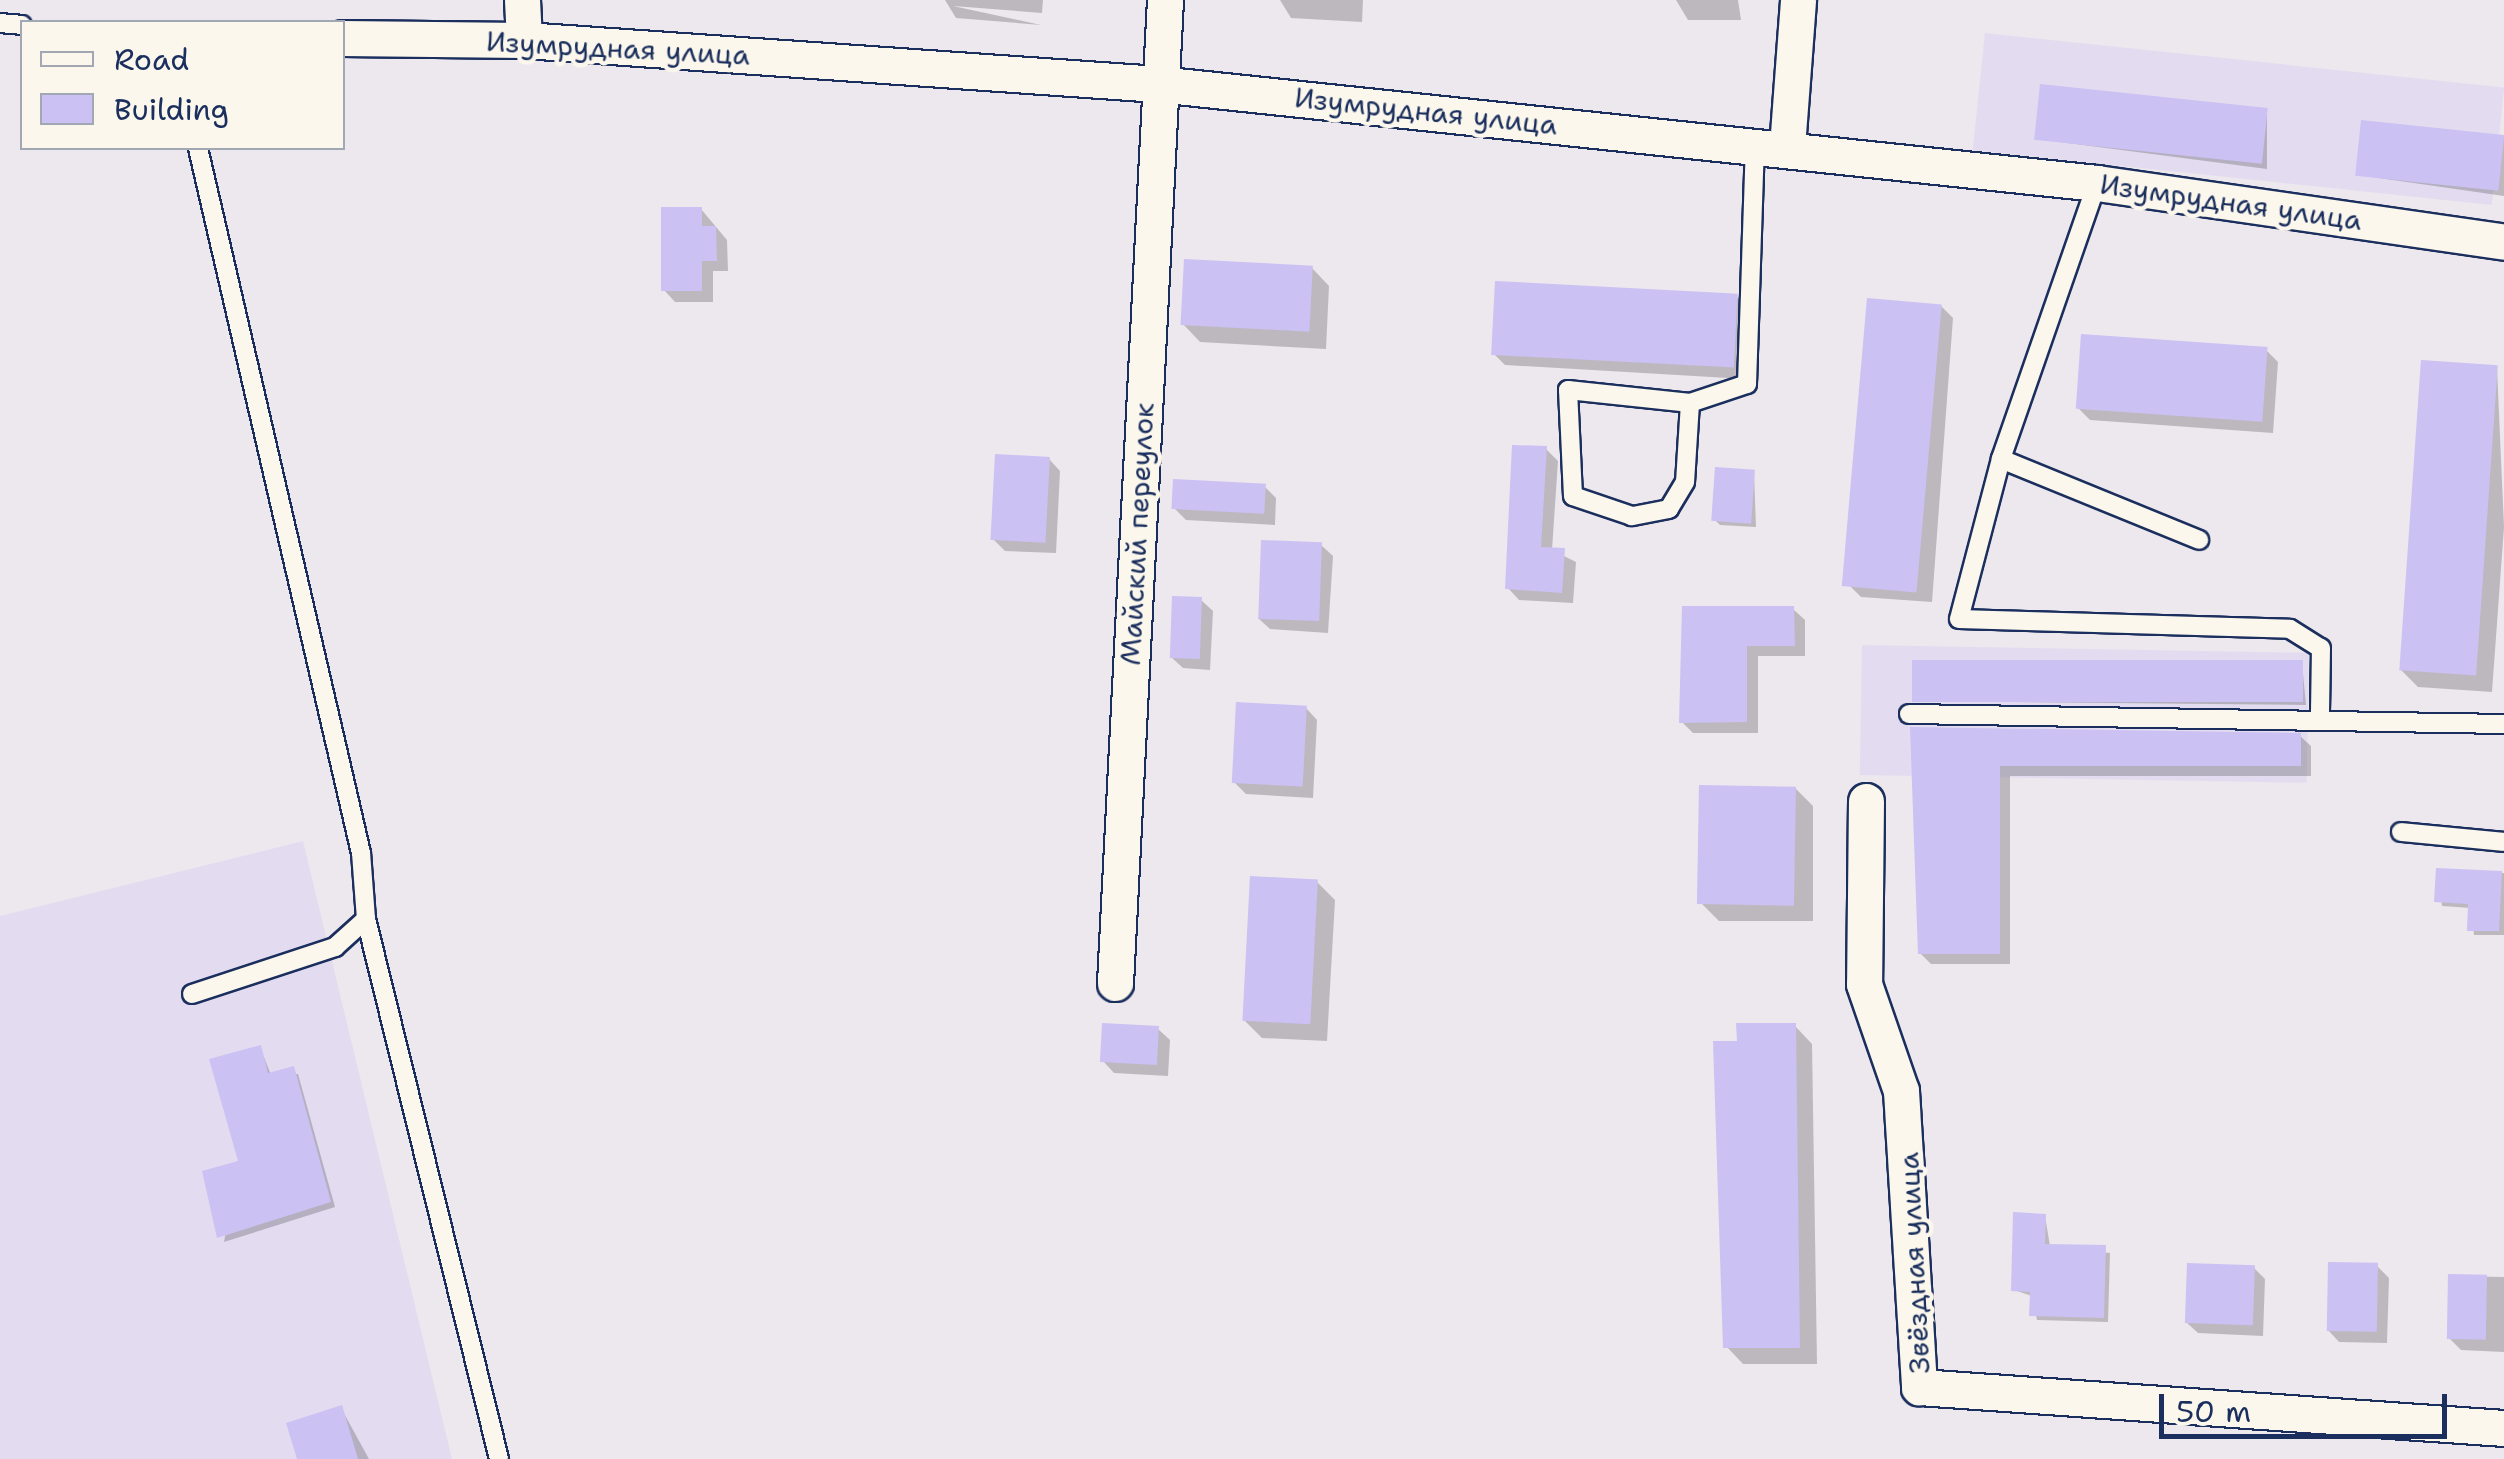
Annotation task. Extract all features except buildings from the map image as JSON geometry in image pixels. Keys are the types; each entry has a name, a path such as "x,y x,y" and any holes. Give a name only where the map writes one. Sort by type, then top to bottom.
{"street":[{"path":"522,0 524,40"},
{"name":"Майский переулок","path":"1115,983 1165,0"},
{"path":"1771,146 1798,0"},
{"name":"Изумрудная улица","path":"345,38 524,40 1158,84 2098,183 2504,242"},
{"name":"Звёздная улица","path":"1866,801 1864,984 1901,1091 1919,1387 2504,1428"}],"lane":[{"path":"1690,403 1685,482 1668,509 1632,516 1573,496 1568,390 1690,403 1747,384 1771,146"},
{"path":"198,150 361,854 366,919 500,1459"},
{"path":"2098,183 2000,460 1960,619 2290,629 2322,648 2320,715"},
{"path":"2000,460 2198,540"},
{"path":"1909,714 2320,715 2504,724"},
{"path":"2401,832 2504,842"},
{"path":"192,994 335,946 366,919"}],"shaded area":[{"path":"1985,33 2504,88 2492,205 1973,150"},
{"path":"1862,645 2309,653 2307,783 1860,775"},
{"path":"303,841 452,1459 0,1459 0,916"}]}
